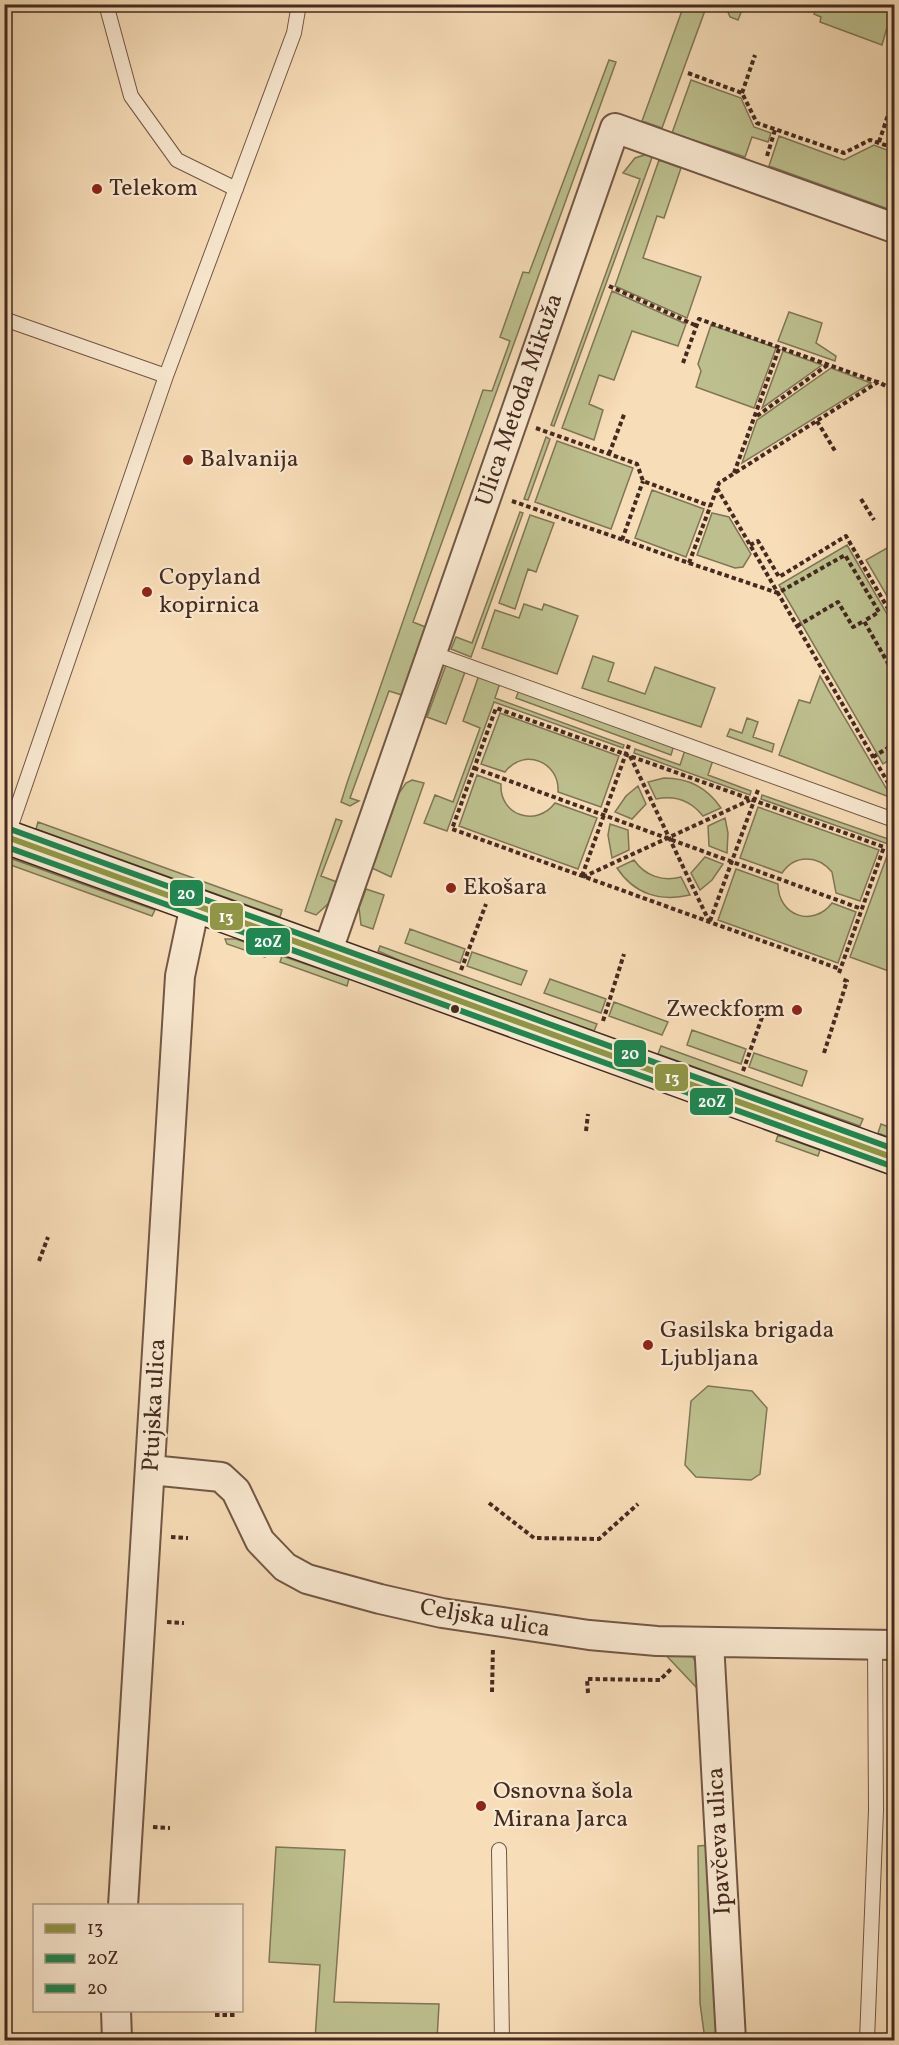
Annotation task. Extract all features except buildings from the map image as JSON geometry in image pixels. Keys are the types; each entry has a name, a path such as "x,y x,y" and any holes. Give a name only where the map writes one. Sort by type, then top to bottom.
{"street":[{"name":"Ulica Metoda Mikuža","path":"327,952 615,128 894,228"},
{"path":"6,836 894,1158"},
{"name":"Ptujska ulica","path":"123,1904 180,975 195,905"},
{"name":"Celjska ulica","path":"151,1470 214,1474 227,1481 236,1491 268,1553 293,1573 380,1599 495,1622 589,1635 709,1642 885,1644"},
{"name":"Ipavčeva ulica","path":"709,1642 731,2040"},
{"path":"116,2012 117,2040"}],"lane":[{"path":"106,4 131,96 177,160 236,189"},
{"path":"6,836 166,376 294,33 299,4"},
{"path":"4,319 166,376"},
{"path":"432,653 894,819"},
{"name":"Celjska ulica","path":"867,2040 885,1644"},
{"path":"498,1850 502,2040"}],"path":[{"path":"807,12 809,4"},
{"path":"742,93 755,55"},
{"path":"688,73 742,93 757,123 844,153 870,140 879,142 891,147 894,156"},
{"path":"879,142 891,106"},
{"path":"609,286 697,326"},
{"path":"683,363 699,319 780,346 886,386 894,384"},
{"path":"734,473 780,346"},
{"path":"755,417 829,364"},
{"path":"689,563 719,483 878,382"},
{"path":"609,454 625,412"},
{"path":"513,421 637,464 643,481 622,540"},
{"path":"817,421 835,451"},
{"path":"643,481 710,506"},
{"path":"717,488 894,793"},
{"path":"488,493 778,593 844,555 879,612 853,627 838,602 797,626"},
{"path":"861,499 874,520"},
{"path":"750,545 758,541 779,577 846,536 894,619"},
{"path":"864,621 894,674"},
{"path":"496,708 628,755 884,848 840,971 452,829 496,708"},
{"path":"582,877 628,755 630,744"},
{"path":"873,757 894,744"},
{"path":"628,755 710,922"},
{"path":"474,768 862,909"},
{"path":"710,922 752,800 758,790"},
{"path":"582,877 752,800"},
{"path":"461,970 486,904"},
{"path":"603,1021 624,954"},
{"path":"824,1053 847,981 842,979"},
{"path":"743,1071 766,1006"},
{"path":"586,1131 588,1114"},
{"path":"39,1261 48,1237"},
{"path":"489,1503 534,1538 599,1539 638,1504"},
{"path":"492,1692 495,1622"},
{"path":"588,1693 587,1679 660,1680 666,1674"},
{"path":"215,2015 237,2015"}],"green space":[{"path":"684,5 707,5 662,128 642,121"},
{"path":"725,5 744,5 738,20 730,17"},
{"path":"817,5 894,5 894,18 890,17 882,45 820,22 821,17 814,14"},
{"path":"609,60 616,62 413,622 428,628 405,696 389,691 350,798 359,801 350,806 341,802 347,783 483,390 492,391 510,341 500,337 523,272 529,273"},
{"path":"691,80 741,98 754,127 771,133 768,142 752,137 745,157 672,133"},
{"path":"779,136 844,160 874,145 887,150 894,180 891,210 769,166"},
{"path":"654,152 554,426 551,425 640,179 623,173 635,158"},
{"path":"659,160 681,168 664,218 657,216 643,258 701,277 687,318 615,286"},
{"path":"612,291 686,324 678,346 632,331 614,380 599,375 589,404 603,410 594,440 562,428"},
{"path":"789,312 822,323 816,343 836,356 835,361 778,341"},
{"path":"711,325 776,348 754,408 696,387 701,371 698,364"},
{"path":"783,351 822,365 762,408"},
{"path":"831,368 871,383 742,463 757,420"},
{"path":"546,437 550,439 528,500 524,499"},
{"path":"557,441 633,468 611,529 535,502"},
{"path":"652,490 704,509 686,557 635,538"},
{"path":"520,512 523,513 471,657 451,649 456,637 472,643"},
{"path":"712,513 729,517 751,554 743,567 735,568 697,555"},
{"path":"530,515 554,523 536,572 528,569 515,609 499,603"},
{"path":"894,544 894,608 866,560"},
{"path":"847,545 894,626 894,757 883,764 779,585"},
{"path":"524,604 542,610 544,604 578,616 557,674 482,648 495,610 519,618"},
{"path":"593,656 614,663 608,681 645,694 655,667 715,688 701,727 582,688"},
{"path":"446,665 465,672 446,724 427,717"},
{"path":"479,675 500,683 495,698 624,745 623,748 494,702 447,831 424,823 435,795 453,802 480,728 463,721"},
{"path":"820,676 892,798 779,755 799,700 810,703"},
{"path":"519,690 674,745 671,755 516,698"},
{"path":"500,713 619,756 601,807 558,792 553,773 539,761 522,760 513,764 505,772 481,764"},
{"path":"747,718 758,722 753,737 774,744 772,752 727,736 730,729 742,733"},
{"path":"635,749 680,765 685,750 713,760 708,775 751,791 750,795 634,753"},
{"path":"477,775 501,784 506,804 520,814 538,815 547,811 555,803 597,818 578,869 459,826"},
{"path":"673,778 696,785 710,794 721,808 703,816 693,806 682,800 656,799 648,782"},
{"path":"412,780 424,783 391,877 372,868 399,793 406,783"},
{"path":"638,786 646,804 632,819 615,812 626,796"},
{"path":"762,795 894,841 894,973 850,957 891,845 761,799"},
{"path":"758,807 879,850 860,901 836,893 832,872 820,862 807,859 793,862 782,873 740,858"},
{"path":"725,818 728,833 727,853 709,846 708,826"},
{"path":"336,819 342,821 321,876 337,882 329,903 316,915 305,911"},
{"path":"38,822 282,910 280,917 36,829"},
{"path":"610,824 628,830 629,850 612,858 608,835"},
{"path":"4,856 155,910 152,916 5,863"},
{"path":"705,857 723,864 712,880 700,890 691,873"},
{"path":"634,860 649,874 668,879 681,877 690,895 658,896 640,890 631,884 617,868"},
{"path":"736,869 778,884 784,904 798,915 816,915 832,903 856,912 838,963 718,920"},
{"path":"366,889 384,895 373,929 361,925 359,908"},
{"path":"410,929 465,949 460,963 405,943"},
{"path":"225,939 236,939 268,951 265,957 227,944"},
{"path":"380,946 597,1024 594,1031 401,961 378,951"},
{"path":"472,952 527,971 521,985 467,966"},
{"path":"282,956 349,979 347,986 280,962"},
{"path":"550,979 606,999 601,1013 544,993"},
{"path":"614,1002 668,1022 662,1035 609,1016"},
{"path":"692,1030 746,1049 741,1064 687,1045"},
{"path":"661,1046 863,1119 860,1126 658,1054"},
{"path":"754,1053 807,1071 802,1086 749,1067"},
{"path":"881,1124 894,1129 894,1139 878,1133"},
{"path":"778,1135 820,1150 818,1156 776,1141"},
{"path":"708,1386 752,1391 767,1408 760,1474 751,1480 696,1477 685,1465 691,1401"},
{"path":"661,1650 691,1656 696,1665 699,1685 696,1687"},
{"path":"710,1845 721,2040 705,2040 700,2003 698,1846"},
{"path":"276,1847 345,1850 334,2002 439,2004 437,2040 315,2040 320,1965 269,1962"}],"transit line":[{"name":"20","path":"7,828 894,1149"},
{"name":"13","path":"4,836 894,1158"},
{"name":"20Z","path":"4,846 891,1166"}],"place":[{"name":"Telekom","path":"97,189"},
{"name":"Balvanija","path":"188,460"},
{"name":"Copyland kopirnica","path":"147,592"},
{"name":"Ekošara","path":"451,888"},
{"name":"Zweckform","path":"797,1010"},
{"name":"Gasilska brigada Ljubljana","path":"648,1345"},
{"name":"Osnovna šola Mirana Jarca","path":"481,1806"}]}
